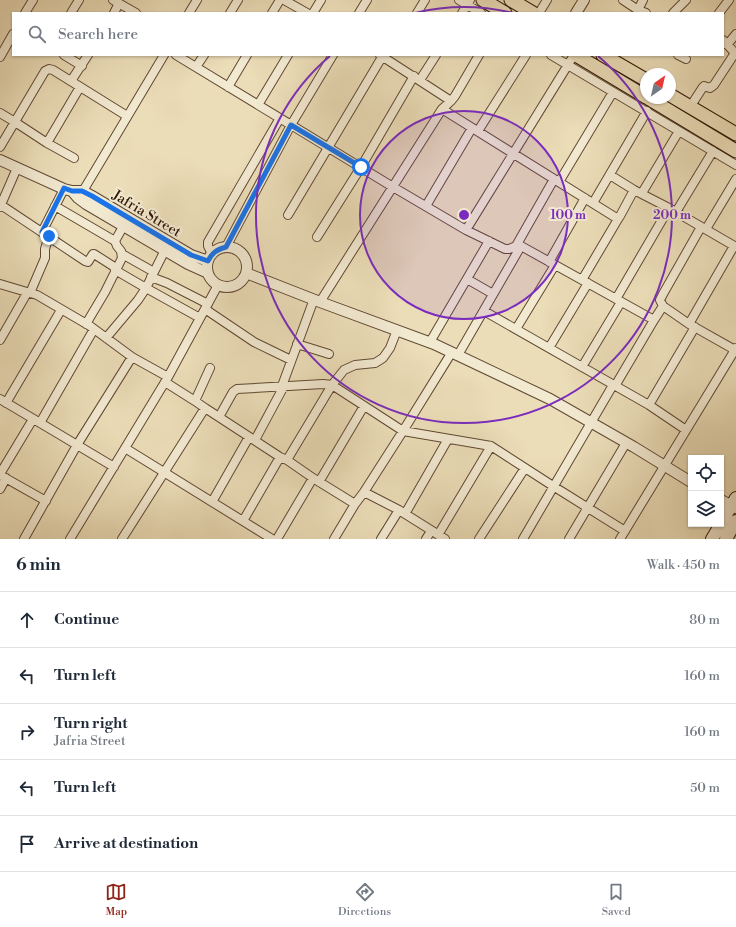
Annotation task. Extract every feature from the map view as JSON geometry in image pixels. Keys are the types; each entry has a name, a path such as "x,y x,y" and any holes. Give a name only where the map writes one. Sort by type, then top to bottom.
{"main road":[{"path":"483,0 503,12"},
{"path":"512,0 531,12"},
{"path":"607,56 619,59 640,75"},
{"path":"573,58 640,93"},
{"path":"676,99 736,134"},
{"path":"659,104 736,150"},
{"path":"724,518 731,503"},
{"path":"726,539 736,521"},
{"path":"712,539 719,527"}],"street":[{"path":"26,12 32,0"},
{"path":"72,12 79,0"},
{"path":"190,12 197,0"},
{"path":"231,12 238,0"},
{"path":"273,12 280,0"},
{"path":"284,0 305,12"},
{"path":"315,12 321,0"},
{"path":"360,12 367,0"},
{"path":"418,12 425,0"},
{"path":"459,0 469,2 480,12"},
{"path":"540,12 547,0"},
{"path":"577,12 584,0"},
{"path":"623,0 642,12 643,0"},
{"path":"674,12 686,0"},
{"path":"720,12 729,0"},
{"path":"114,12 116,2 134,12"},
{"path":"463,12 469,2"},
{"path":"690,107 704,86 710,88 714,85 736,53 725,42 736,34"},
{"path":"0,57 12,36"},
{"path":"66,56 82,66"},
{"path":"71,81 87,56"},
{"path":"0,340 28,293 45,258 46,234 55,206 74,192 127,116 163,56"},
{"path":"178,56 466,230 505,249 518,246 552,263 654,320"},
{"path":"196,68 203,56"},
{"path":"228,87 246,56"},
{"path":"258,105 287,56"},
{"path":"226,247 291,125 332,56"},
{"path":"317,237 417,78 435,56"},
{"path":"212,502 252,439 283,386 297,344 317,301 393,187 442,109 451,101 478,56"},
{"path":"426,206 525,56"},
{"path":"558,56 573,58 613,92 736,165"},
{"path":"680,56 686,59"},
{"path":"288,215 328,147 385,57 451,101"},
{"path":"466,230 573,58"},
{"path":"0,147 45,71 49,69 53,70 127,116"},
{"path":"46,143 80,87"},
{"path":"334,539 403,431 484,311 518,246 613,92"},
{"path":"442,109 618,219"},
{"path":"593,203 647,111"},
{"path":"0,113 46,143 74,158"},
{"path":"210,258 218,249 226,247 235,249 242,255 246,264 246,273 240,283 229,287 218,285 211,280 208,273 210,258 208,242 280,118"},
{"path":"549,348 618,219 680,131"},
{"path":"582,367 618,300 672,210 713,151"},
{"name":"Jafria Street","path":"0,160 74,192 92,196 143,232 165,250 188,264 208,273"},
{"path":"17,168 0,206 46,234 85,261 88,262 94,254 146,288 200,318"},
{"path":"610,175 735,246 649,405"},
{"path":"620,539 735,349 692,325 663,306 660,300 662,294 703,228 736,179"},
{"name":"Jafria Street","path":"74,192 124,226 143,232 191,255 210,258"},
{"path":"516,329 585,198"},
{"path":"55,206 115,241 122,254 206,307 254,342 291,360"},
{"path":"115,241 124,226"},
{"path":"430,342 490,241"},
{"path":"106,338 138,300 146,288 165,250"},
{"path":"86,324 105,292 122,258 122,254"},
{"path":"246,273 317,301 430,342 550,399 688,480"},
{"path":"467,279 493,294"},
{"path":"0,284 37,296 86,324 205,408 355,504"},
{"path":"74,538 125,448 167,380 218,285"},
{"path":"523,539 591,422 663,306"},
{"path":"61,310 3,401 114,467"},
{"path":"484,311 649,405 686,430"},
{"path":"0,489 2,476 94,329"},
{"path":"243,521 332,385 344,370 355,365 375,364 390,348 397,330"},
{"path":"297,344 329,354"},
{"path":"24,539 77,445 132,357"},
{"path":"195,400 210,368"},
{"path":"219,417 233,392 237,389 323,384 332,385 403,431 491,446 625,531"},
{"path":"277,539 364,406"},
{"path":"122,539 205,408"},
{"path":"382,539 402,512 448,439"},
{"path":"569,539 626,443"},
{"path":"426,539 438,535 491,446"},
{"path":"125,448 243,521 259,536 272,539"},
{"path":"479,539 525,468"},
{"path":"2,476 46,501"},
{"path":"364,492 402,512 438,535"}],"route":[{"path":"49,236 42,232 64,188 72,191 82,191 92,196 191,255 208,261 212,254 218,249 226,247 291,125 361,167"}]}
